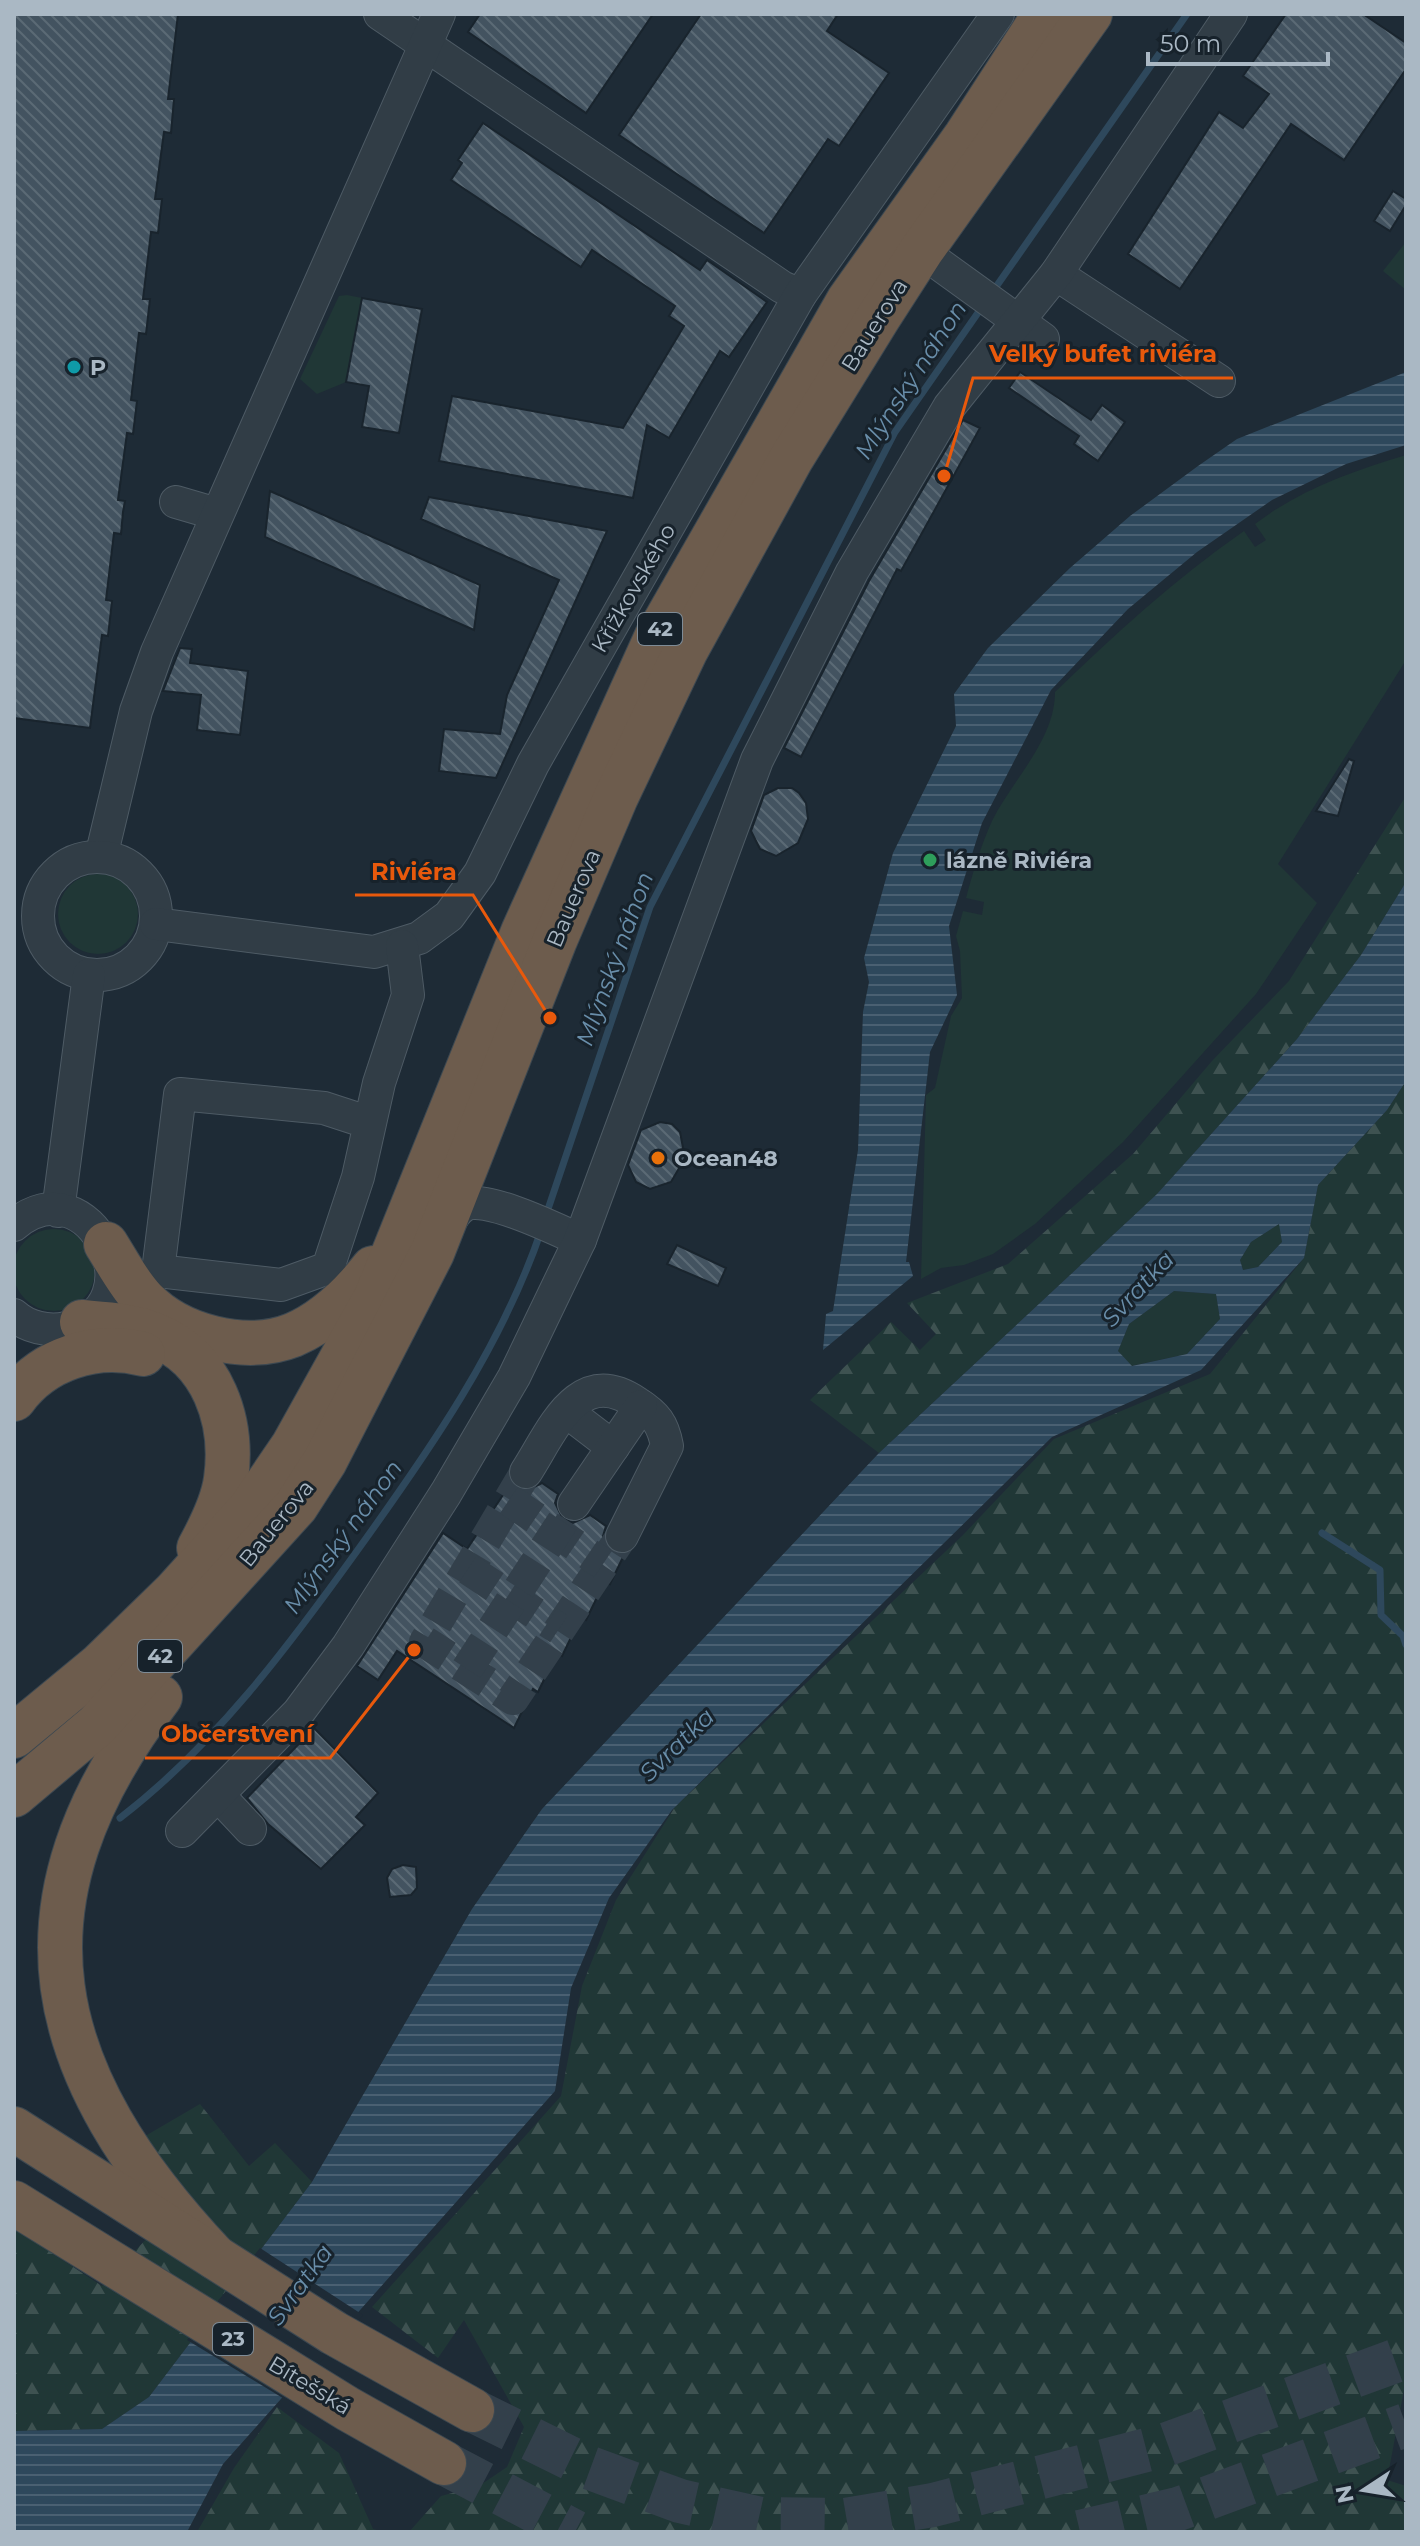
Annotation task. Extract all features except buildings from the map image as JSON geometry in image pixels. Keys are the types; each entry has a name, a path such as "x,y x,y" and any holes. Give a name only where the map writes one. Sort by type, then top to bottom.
{"highway":[{"name":"42","path":"14,1736 100,1665 175,1592 250,1509 293,1446 376,1297 417,1246 523,932 656,638 849,300 966,136 1045,14"},
{"name":"Bauerova","path":"14,1795 97,1725 296,1506 334,1443 417,1246 486,1115 610,811 685,652 791,459 921,251 1090,14"},
{"path":"106,1244 146,1302 183,1328 221,1339 266,1341 292,1335 338,1308 417,1246"},
{"path":"14,1370 31,1345 70,1326 122,1326 156,1335 185,1354 209,1379 221,1401 228,1447 226,1482 209,1530 175,1592"},
{"path":"14,1399 41,1370 76,1355 127,1350 157,1357 191,1386 210,1408 228,1447"},
{"path":"167,2217 116,2135 73,2054 59,2009 55,1926 63,1875 79,1821 98,1782 126,1738 191,1660 296,1506"},
{"path":"14,2105 98,2183"},
{"path":"14,2129 98,2183 167,2217 215,2257 389,2365 472,2410"},
{"name":"Bítešská","path":"14,2203 348,2409 444,2463"}],"street":[{"path":"380,14 782,287 800,295"},
{"path":"101,857 136,711 157,652 439,14"},
{"name":"Křížkovského","path":"156,924 324,948 374,952 402,946 449,916 480,873 533,764 800,295 998,14"},
{"path":"182,1831 298,1713 348,1646 514,1377 757,760 852,572 949,407 1022,323 1231,14"},
{"path":"921,251 1022,323"},
{"path":"1056,274 1219,381"},
{"path":"176,502 217,514"},
{"path":"101,857 132,868 146,882 154,900 156,924 142,955 127,967 108,974 89,975 71,969 55,958 44,942 27,903 59,870 75,860 101,857"},
{"path":"370,1123 324,1108 180,1094 158,1271 281,1285 328,1268 358,1177 370,1123 408,995 402,946"},
{"path":"58,1211 89,975"},
{"path":"485,1202 478,1173 486,1115"},
{"path":"417,1246 468,1203 485,1202 572,1236"},
{"path":"14,1225 39,1212 58,1211 86,1221 106,1244 111,1261 106,1296 70,1326 38,1328 14,1315"},
{"path":"526,1472 571,1402 590,1392 617,1390 656,1416 667,1446 622,1536"},
{"path":"574,1504 641,1406"},
{"path":"566,1411 613,1447"},
{"path":"219,1796 250,1829"}],"green space":[{"path":"1406,242 1406,290 1383,271"},
{"path":"339,296 362,298 346,382 317,394 300,379"},
{"path":"1406,455 1406,660 1278,864 1317,903 1256,994 1123,1142 1035,1224 993,1254 964,1265 941,1268 921,1279 926,1095 935,1088 951,1016 962,998 960,951 956,936 963,911 982,915 984,902 966,898 978,859 992,821 1041,743 1053,710 1055,692 1146,608 1219,549 1244,531 1255,547 1266,540 1255,524 1272,512 1327,483"},
{"path":"1406,796 1406,882 1361,955 1297,1039 1157,1194 879,1453 810,1400 891,1322 920,1350 936,1334 907,1303 1008,1264 1133,1154 1212,1061 1289,981"},
{"path":"98,874 113,877 126,886 135,899 138,914 135,929 126,942 113,951 98,954 83,951 70,942 61,929 58,914 61,899 70,886 83,877"},
{"path":"1406,1081 1406,2379 1387,2480 1406,2486 1406,2532 409,2532 441,2496 479,2486 507,2467 524,2427 464,2320 438,2358 372,2307 561,2096 582,1986 616,1900 675,1807 963,1535 1054,1439 1210,1374 1304,1258 1318,1185 1387,1110"},
{"path":"1280,1223 1282,1242 1258,1267 1243,1270 1240,1260 1251,1242"},
{"path":"54,1229 70,1232 83,1241 92,1254 95,1270 92,1286 83,1299 70,1308 54,1311 38,1308 25,1299 16,1286 13,1270 16,1254 25,1241 38,1232"},
{"path":"1174,1291 1216,1294 1220,1319 1187,1354 1131,1366 1118,1351 1129,1324"},
{"path":"200,2104 249,2166 275,2143 312,2182 149,2397 102,2429 14,2431 14,2228 102,2286 184,2199 135,2142"},
{"path":"277,2407 339,2453 373,2529 384,2532 197,2532 234,2468"}],"water":[{"name":"lázně Riviéra","path":"1406,372 1406,445 1346,464 1272,500 1197,552 1128,609 1051,690 982,823 949,926 957,995 930,1052 906,1262 909,1262 913,1276 823,1350 826,1314 833,1311 858,1150 863,1012 869,982 864,958 893,853 956,726 954,694 988,648 1070,568 1130,516 1198,466 1237,439"},
{"name":"Svratka","path":"1406,882 1406,1081 1387,1110 1318,1185 1304,1258 1201,1370 1052,1437 672,1810 609,1898 571,1988 555,2091 223,2464 188,2530 14,2532 14,2431 102,2429 149,2397 312,2182 472,1909 542,1809 879,1453 1157,1194 1297,1039 1361,955","holes":["1279,1224 1282,1242 1258,1267 1243,1270 1240,1260 1251,1242","1174,1291 1216,1294 1220,1319 1187,1354 1132,1366 1118,1351 1129,1324"]}],"pier":[{"path":"260,2248 363,2315 286,2400 187,2340"}],"waterway":[{"name":"Mlýnský náhon","path":"991,294 1187,14"},
{"name":"Mlýnský náhon","path":"546,1215 650,907 895,432 982,307"},
{"name":"Mlýnský náhon","path":"120,1818 155,1790 219,1727 277,1658 357,1551 461,1397 506,1316 541,1231"},
{"path":"1322,1533 1380,1570 1381,1615 1403,1636 1406,1645"}],"tunnel":[{"path":"526,1472 425,1642 513,1699 622,1536"},
{"path":"509,1500 603,1564"},
{"path":"467,1669 574,1504"},
{"path":"468,1569 559,1629"},
{"path":"472,2410 590,2468 680,2501 761,2519 845,2520 933,2505 1162,2446 1406,2357"},
{"path":"1080,2532 1178,2509 1406,2425"},
{"path":"444,2463 575,2532"}],"place":[{"name":"P","path":"74,367"},
{"name":"Velký bufet riviéra","path":"944,476"},
{"name":"lázně Riviéra","path":"930,860"},
{"name":"Riviéra","path":"550,1018"},
{"name":"Ocean48","path":"658,1158"},
{"name":"Občerstvení","path":"414,1650"}]}
